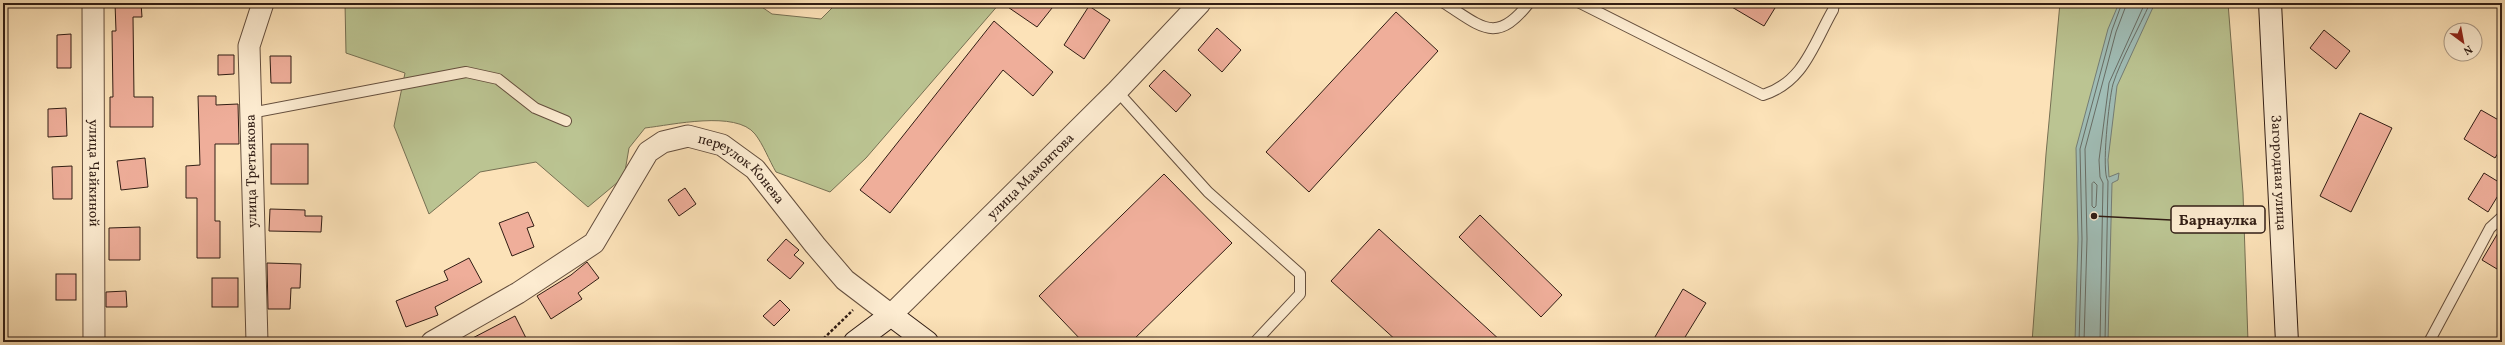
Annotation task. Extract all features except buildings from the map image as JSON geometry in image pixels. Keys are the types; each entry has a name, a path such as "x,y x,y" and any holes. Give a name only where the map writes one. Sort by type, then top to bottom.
{"main road":[{"name":"Загородная улица","path":"2270,3 2287,342"},
{"name":"улица Мамонтова","path":"855,342 891,315"},
{"path":"891,315 927,342"}],"street":[{"name":"улица Чайкиной","path":"93,3 94,342"},
{"name":"улица Третьякова","path":"256,342 249,46 263,3"},
{"name":"улица Мамонтова","path":"891,315 1117,91 1200,3"},
{"name":"переулок Конева","path":"432,342 518,293 594,243 648,152 663,142 688,136 722,145 755,169 815,245 845,280 891,315"}],"lane":[{"path":"1444,3 1476,23 1493,29 1505,26 1515,20 1529,3"},
{"path":"1580,3 1599,7 1763,95 1785,86 1797,75 1833,10 1834,3"},
{"path":"251,113 466,72 498,79 535,108 566,121"},
{"path":"1117,91 1208,192 1300,274 1300,294 1255,342"},
{"path":"2429,342 2490,228 2502,217"}],"green space":[{"path":"345,3 756,3 772,14 821,19 837,3 1000,3 866,158 830,192 776,172 758,138 746,127 734,123 703,121 645,128 629,148 624,177 588,207 536,162 480,172 429,214 394,126 405,73 346,53"},
{"path":"2060,3 2228,3 2243,193 2248,342 2032,342 2046,154"}],"water":[{"path":"2119,3 2155,3 2117,86 2108,160 2109,177 2119,173 2118,180 2112,183 2108,342 2075,342 2078,239 2076,148 2108,29"}],"place":[{"name":"Барнаулка","path":"2094,216"}]}
